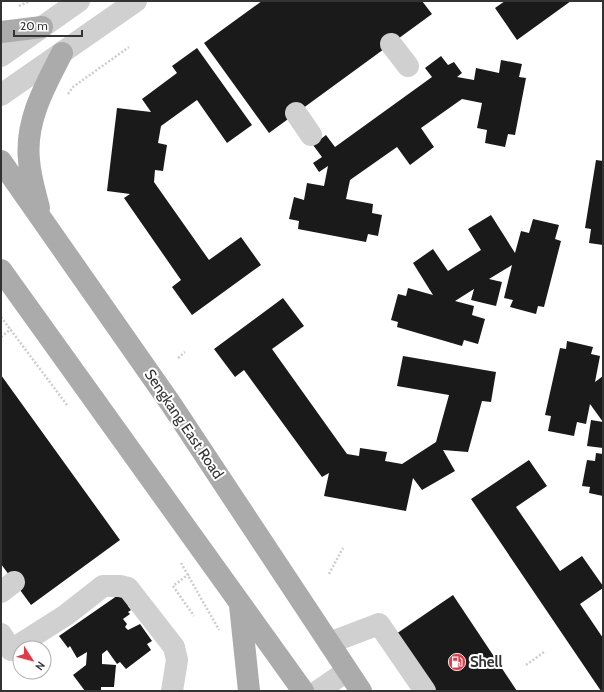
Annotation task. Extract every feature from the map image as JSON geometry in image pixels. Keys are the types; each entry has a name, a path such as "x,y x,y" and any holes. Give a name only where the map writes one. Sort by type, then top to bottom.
{"main road":[{"path":"1,32 42,27"},
{"path":"40,215 28,159 30,126 40,97 62,52"},
{"name":"Sengkang East Road","path":"1,161 175,410 361,691"},
{"path":"1,270 303,691"},
{"path":"240,603 249,691"}],"street":[{"path":"1,56 79,1"},
{"path":"1,96 136,1"},
{"path":"391,44 408,66"},
{"path":"296,113 311,135"},
{"path":"1,634 11,650 66,616 103,586 120,586 128,588 174,647 177,660 172,691"},
{"path":"329,642 379,624 425,691"},
{"path":"318,691 347,671"}],"path":[{"path":"65,99 73,87 129,47"},
{"path":"1,317 70,408"},
{"path":"1,337 11,330"},
{"path":"178,358 185,352"},
{"path":"329,574 343,548"},
{"path":"180,562 189,574 221,636"},
{"path":"189,574 173,586 194,616"},
{"path":"526,665 544,652"}],"building":[{"path":"262,1 422,1 432,14 269,133 204,43"},
{"path":"505,1 571,1 517,40 495,8"},
{"path":"197,48 252,125 227,143 197,100 161,126 158,143 167,145 163,171 155,170 154,182 209,260 241,237 261,265 192,315 172,287 181,280 124,198 130,194 107,191 117,108 151,112 142,99 177,73 172,66"},
{"path":"441,56 448,65 454,62 462,73 457,77 474,80 476,68 499,73 501,60 522,64 519,77 526,78 515,135 508,134 505,147 485,143 487,130 477,128 482,103 462,99 421,128 434,147 410,165 397,147 350,180 346,199 373,204 372,213 382,215 378,236 368,234 366,242 298,229 299,221 289,219 294,197 304,200 307,183 324,186 328,166 319,172 313,163 322,157 313,145 326,135 335,147 432,77 425,68"},
{"path":"596,160 603,161 603,245 589,243 591,229 585,228"},
{"path":"491,215 515,253 521,231 529,233 533,219 559,225 555,239 561,241 544,307 538,306 536,314 510,307 513,300 504,298 512,265 489,279 502,282 496,306 471,300 474,289 455,301 474,306 472,315 485,319 478,344 464,340 462,346 397,327 398,322 391,320 398,294 406,296 408,288 433,295 413,263 433,249 448,271 481,250 468,229"},
{"path":"283,298 304,326 272,349 347,454 359,456 360,448 387,452 385,461 402,464 436,442 449,395 397,386 403,356 496,372 491,402 482,401 468,452 443,450 455,471 422,490 413,478 406,511 324,496 329,473 322,477 244,370 235,377 214,349"},
{"path":"567,341 593,347 591,354 600,356 595,382 603,376 603,422 590,404 586,424 577,422 574,436 548,431 551,416 545,415 560,348 566,349"},
{"path":"1,375 120,540 31,605 1,564"},
{"path":"591,420 603,422 603,448 587,446"},
{"path":"596,453 603,454 603,496 589,493 590,487 582,486 587,460 595,461"},
{"path":"529,460 547,486 516,507 560,571 582,556 603,586 603,588 580,604 603,638 603,691 601,691 471,499"},
{"path":"124,591 133,604 128,606 131,610 128,612 130,614 123,619 127,624 125,627 128,630 140,624 152,641 147,644 151,650 126,669 120,662 117,664 107,650 102,654 102,664 116,665 114,687 101,687 101,691 85,691 73,675 86,665 87,652 77,658 70,646 68,648 59,636"},
{"name":"Shell","path":"453,595 517,691 435,691 396,634"}],"place":[{"name":"Shell","path":"457,662"}]}
